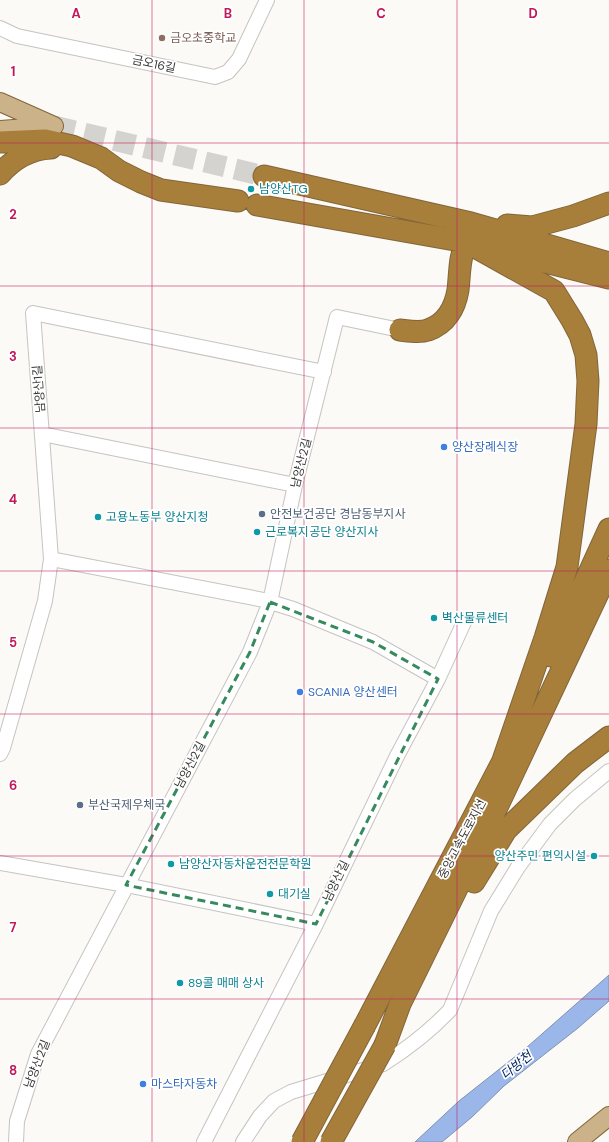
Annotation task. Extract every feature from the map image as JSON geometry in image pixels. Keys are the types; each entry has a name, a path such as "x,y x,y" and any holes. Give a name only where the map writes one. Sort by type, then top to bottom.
{"highway":[{"path":"0,142 45,140 72,146 101,158 119,171 161,190 469,232 609,278"},
{"path":"0,174 10,163 30,153 50,148 84,151"},
{"path":"264,176 469,232 609,263"},
{"path":"469,232 532,227 573,216 609,203"},
{"path":"400,330 414,332 427,331 448,317 454,305 462,253 469,232"},
{"path":"469,232 554,291 580,335 586,355 588,381 586,424 567,567 545,638 500,769"},
{"name":"중앙고속도로지선","path":"302,1142 500,769 609,529"},
{"name":"중앙고속도로지선","path":"331,1142 385,1045 400,1004 500,801 609,570"},
{"path":"400,1004 506,830 575,763 609,737"}],"main road":[{"path":"0,102 54,126 0,130"},
{"path":"577,1142 609,1116"}],"street":[{"name":"금오16길","path":"0,28 17,36 215,77 228,72 239,59 267,0"},
{"name":"남양산1길","path":"0,754 45,601 51,559 33,313 324,372"},
{"name":"남양산2길","path":"16,1142 17,1121 38,1054 250,652 270,602 295,485 337,317 400,330"},
{"path":"42,434 295,485"},
{"path":"51,559 270,602 293,609 373,642 438,679"},
{"name":"남양산길","path":"204,1142 316,924 397,756 438,679 465,620"},
{"path":"243,1142 260,1116 274,1101 291,1092 383,1064 395,1057 438,1022 450,1010 492,910 518,868 550,824 609,771"},
{"path":"0,864 126,885 316,924"}],"highlighted area":[{"path":"270,602 373,642 438,679 316,924 126,885 250,652"}],"water":[{"name":"다방천","path":"609,975 609,1001 578,1028 504,1086 472,1117 442,1142 415,1142 459,1101 526,1048"}],"tunnel":[{"path":"54,126 264,176"}],"place":[{"name":"금오초중학교","path":"162,38"},
{"name":"남양산TG","path":"251,189"},
{"name":"양산장례식장","path":"444,447"},
{"name":"안전보건공단 경남동부지사","path":"262,514"},
{"name":"고용노동부 양산지청","path":"98,517"},
{"name":"근로복지공단 양산지사","path":"257,532"},
{"name":"벽산물류센터","path":"434,618"},
{"name":"SCANIA 양산센터","path":"300,692"},
{"name":"부산국제우체국","path":"80,805"},
{"name":"양산주민 편익시설","path":"594,856"},
{"name":"남양산자동차운전전문학원","path":"171,864"},
{"name":"대기실","path":"270,894"},
{"name":"89콜 매매 상사","path":"180,983"},
{"name":"마스타자동차","path":"143,1084"}]}
